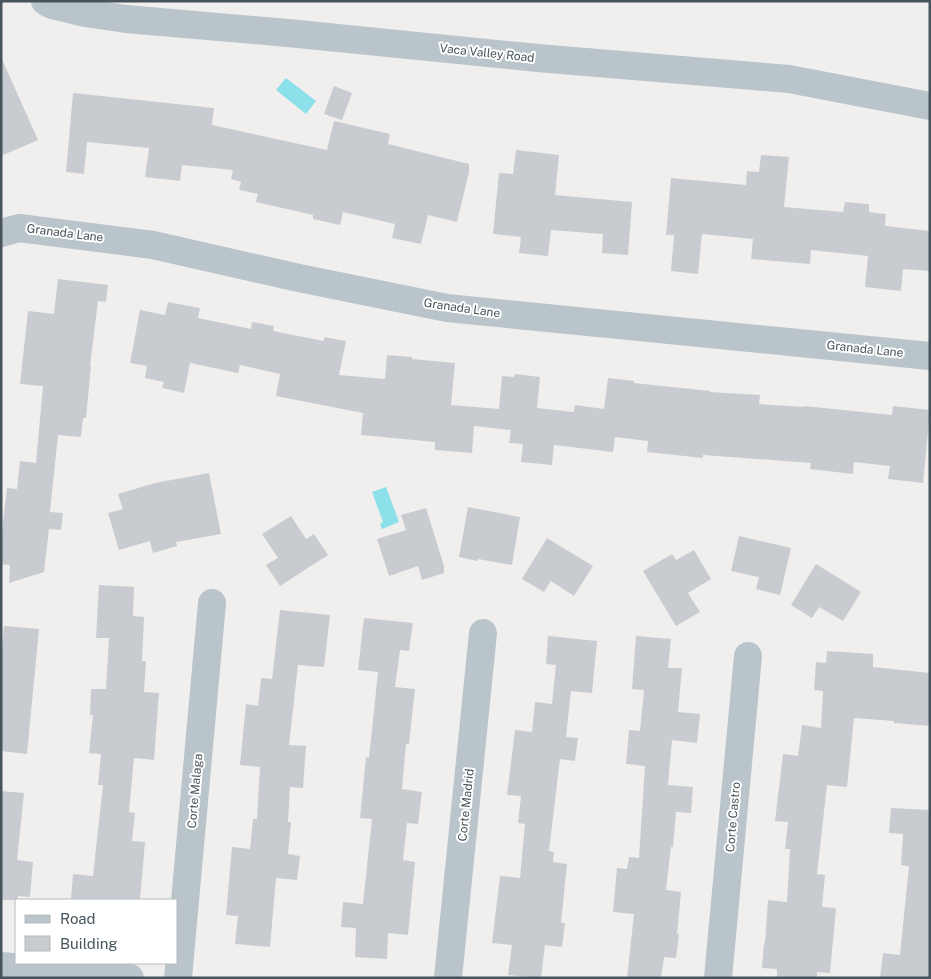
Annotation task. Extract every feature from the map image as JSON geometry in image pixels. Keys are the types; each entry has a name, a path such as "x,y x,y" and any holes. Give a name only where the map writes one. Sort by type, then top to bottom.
{"street":[{"name":"Vaca Valley Road","path":"45,1 52,5 85,13 126,20 279,32 538,58 789,79 930,106"},
{"name":"Granada Lane","path":"1,233 20,228 153,244 299,278 447,308 930,356"},
{"name":"Corte Malaga","path":"178,978 212,603"},
{"name":"Corte Madrid","path":"448,978 483,633"},
{"name":"Corte Castro","path":"718,978 748,656"},
{"path":"1,966 130,978"}],"water":[{"path":"286,78 316,101 306,114 276,90"},
{"path":"386,487 399,522 382,529 380,524 383,522 372,492"}],"building":[{"path":"1,57 38,140 1,156"},
{"path":"334,86 352,93 342,120 324,114"},
{"path":"73,93 214,108 212,125 327,150 334,121 390,134 388,144 469,164 469,172 457,222 428,215 421,244 392,238 395,224 343,212 340,225 313,219 313,215 256,202 258,194 239,190 241,182 231,179 233,170 182,165 180,181 145,177 149,148 87,142 84,174 66,172"},
{"path":"516,150 559,155 555,195 632,202 628,255 602,253 603,234 551,230 548,256 519,253 521,237 493,234 499,173 513,174"},
{"path":"761,155 789,157 784,207 843,212 845,202 869,204 869,212 886,214 885,226 930,231 930,271 903,269 901,291 865,287 868,256 811,250 810,264 751,259 753,239 702,234 698,274 671,271 674,235 666,235 671,178 746,185 747,171 759,172"},
{"path":"58,279 108,285 106,302 98,301 86,418 83,418 81,437 58,435 50,512 63,513 61,530 49,529 44,572 9,583 10,565 1,564 1,539 7,488 17,489 20,461 36,463 43,386 20,384 28,311 54,314"},
{"path":"168,302 200,308 198,318 251,329 252,322 274,326 273,331 324,341 324,337 346,341 339,375 385,379 387,355 455,363 451,405 499,409 502,376 514,377 515,374 540,377 537,408 574,412 575,405 604,409 608,378 710,392 760,395 759,404 804,406 892,415 893,406 930,410 923,483 888,479 890,466 854,462 853,474 810,469 811,463 703,455 703,458 647,452 648,441 615,437 613,452 554,445 552,465 521,462 523,444 509,443 511,430 474,426 472,453 435,450 435,442 361,435 363,413 276,396 280,374 240,365 238,373 190,363 184,393 162,388 164,382 145,378 147,366 130,363 140,310 165,315"},
{"path":"209,473 221,534 176,542 177,546 153,553 150,541 119,550 108,513 123,509 118,494 155,483"},
{"path":"468,507 520,517 512,565 459,557"},
{"path":"426,508 444,566 444,573 422,580 418,566 389,576 377,539 406,530 401,515"},
{"path":"291,516 306,539 314,534 328,555 280,586 266,565 278,558 262,534"},
{"path":"739,536 791,548 780,595 756,589 759,577 731,571"},
{"path":"547,538 593,566 574,596 551,581 544,592 522,579"},
{"path":"694,550 711,579 688,593 700,612 676,626 643,571 672,554 676,560"},
{"path":"816,564 861,592 843,621 819,607 812,618 791,605"},
{"path":"99,585 134,587 133,616 144,617 142,661 146,661 144,692 159,693 154,760 134,758 129,812 135,813 132,841 145,842 140,899 71,899 73,874 93,876 103,785 98,785 101,754 89,753 93,715 90,715 91,689 106,689 109,638 96,638"},
{"path":"280,610 330,615 324,667 298,665 289,745 306,746 303,788 290,787 288,822 291,822 288,854 300,856 297,880 276,878 270,947 235,944 238,916 226,915 232,847 250,849 253,819 257,819 260,767 240,765 246,704 258,706 261,678 272,679"},
{"path":"364,618 413,623 409,651 400,650 395,687 415,689 409,744 406,744 402,789 422,792 418,824 407,823 403,860 415,862 408,935 388,933 387,959 355,957 356,928 341,927 343,902 363,904 372,819 360,818 366,757 369,758 378,672 358,670"},
{"path":"4,626 39,629 27,754 1,751 1,657"},
{"path":"548,636 597,641 592,693 571,691 566,737 578,738 575,761 560,759 549,851 554,852 553,862 567,864 561,923 565,923 562,947 545,945 541,978 538,978 508,975 512,945 492,943 500,876 520,878 525,824 518,823 521,796 507,795 515,730 532,732 535,702 552,704 556,665 546,664"},
{"path":"636,636 671,639 668,668 682,668 678,712 700,714 697,743 672,740 668,785 693,787 691,813 676,812 666,890 681,892 677,934 679,934 676,958 664,957 661,978 627,978 634,914 613,912 617,868 627,869 629,857 639,858 645,766 626,764 629,730 640,731 644,690 632,689"},
{"path":"827,651 873,654 873,667 930,673 930,726 854,718 847,787 827,785 817,874 825,875 822,907 836,908 830,973 817,972 817,978 777,978 777,969 762,968 768,900 787,902 790,849 785,849 788,822 775,821 783,754 798,756 802,725 821,728 823,691 814,690 816,662 826,663"},
{"path":"1,791 24,793 17,860 33,862 30,897 18,896 18,899 15,900 1,900"},
{"path":"891,808 930,810 930,978 880,978 883,953 900,955 909,866 901,865 903,834 889,833"}]}
